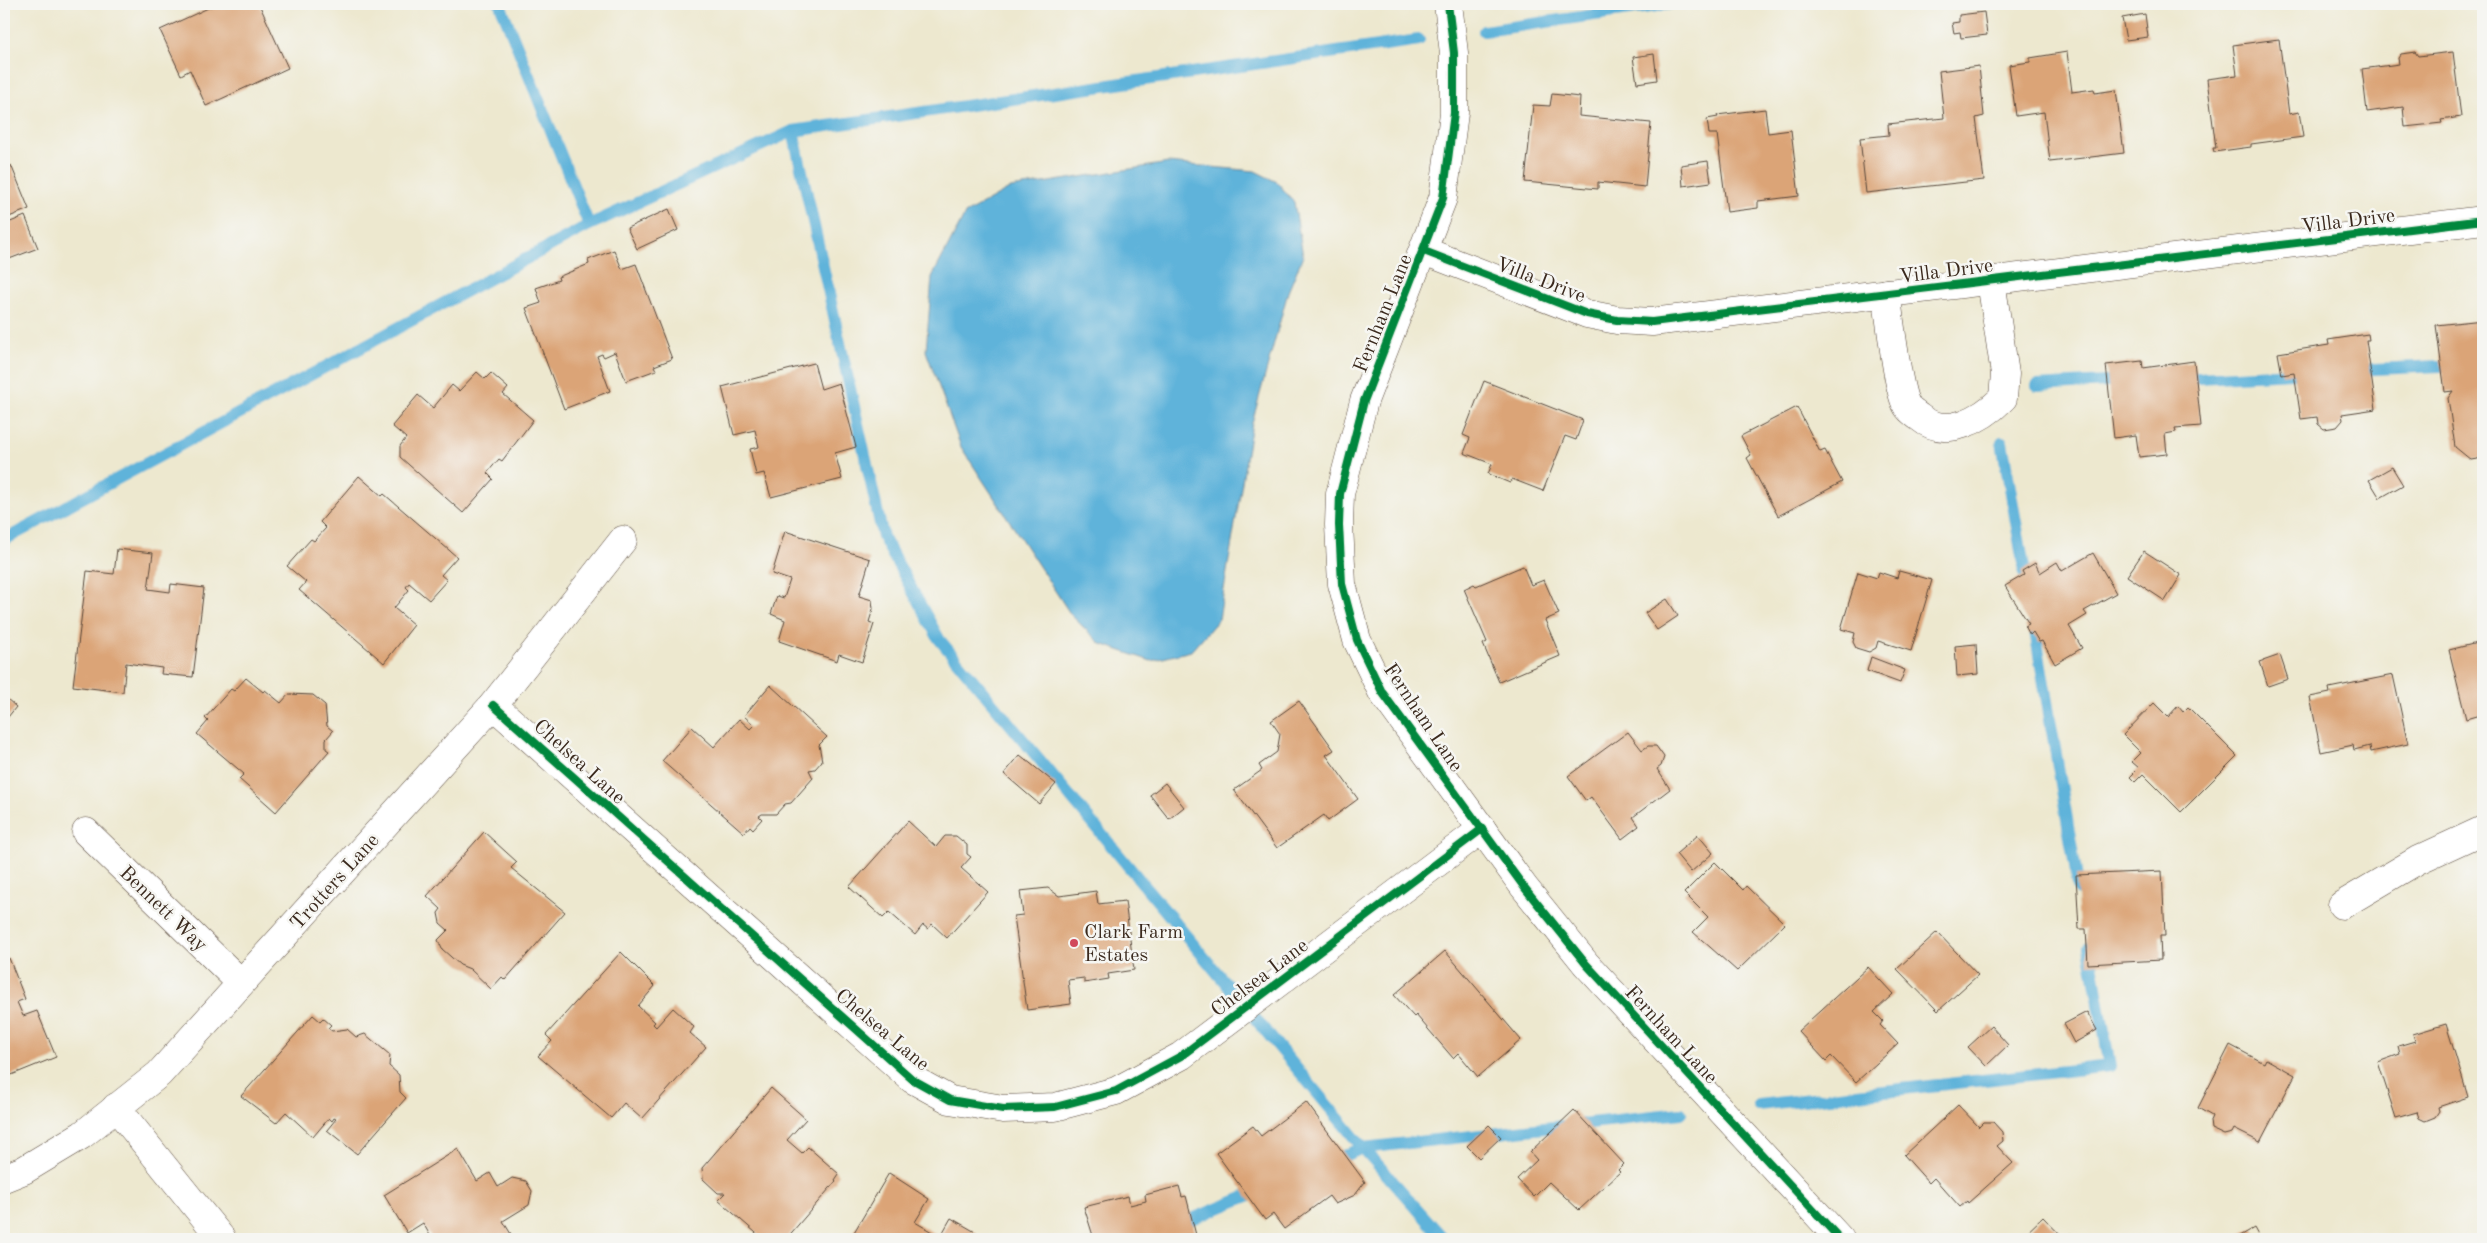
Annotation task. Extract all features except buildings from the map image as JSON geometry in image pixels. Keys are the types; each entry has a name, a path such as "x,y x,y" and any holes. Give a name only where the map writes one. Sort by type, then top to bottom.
{"street":[{"name":"Fernham Lane","path":"1448,4 1454,53 1454,114 1443,198 1424,251 1364,401 1340,494 1338,525 1342,584 1357,640 1382,692 1524,887 1586,964 1840,1239"},
{"name":"Villa Drive","path":"1424,251 1586,314 1617,320 1652,322 2483,220"},
{"path":"1886,293 1902,391 1907,407 1924,421 1946,427 1970,423 1991,411 2003,398 2005,374 1991,281"},
{"name":"Trotters Lane","path":"4,1178 24,1170 82,1135 159,1074 493,705 623,540"},
{"name":"Chelsea Lane","path":"493,705 912,1078 950,1100 1003,1109 1056,1108 1116,1091 1181,1056 1482,829"},
{"path":"2342,905 2418,860 2483,830"},
{"name":"Bennett Way","path":"86,832 241,983"},
{"path":"116,1107 222,1239"}],"water":[{"path":"1168,163 1255,171 1277,182 1294,202 1303,256 1288,292 1252,423 1219,619 1191,651 1151,661 1101,644 1071,615 961,447 926,351 932,277 965,214 1011,188"}],"waterway":[{"path":"500,4 589,225"},
{"path":"1484,31 1670,4"},
{"path":"4,540 589,225 793,131 1419,40"},
{"path":"793,131 883,537 939,639 1363,1148 1444,1239"},
{"path":"2353,370 2483,364"},
{"path":"2179,379 2311,372"},
{"path":"2037,386 2124,381"},
{"path":"2002,442 2027,585"},
{"path":"2033,619 2079,890"},
{"path":"1758,1105 2110,1066 2089,947"},
{"path":"1331,1161 1363,1148 1681,1113"},
{"path":"1144,1239 1262,1190"}],"cycle path":[{"path":"1448,4 1454,53 1454,113 1443,198 1364,401 1340,494 1339,525 1342,584 1357,640 1382,692 1524,887 1586,964 1840,1239"},
{"path":"1424,251 1587,314 1617,320 1652,322 2483,220"},
{"path":"493,705 912,1079 950,1100 1003,1109 1055,1107 1116,1091 1181,1056 1482,829"}],"place":[{"name":"Clark Farm Estates","path":"1074,943"}]}
